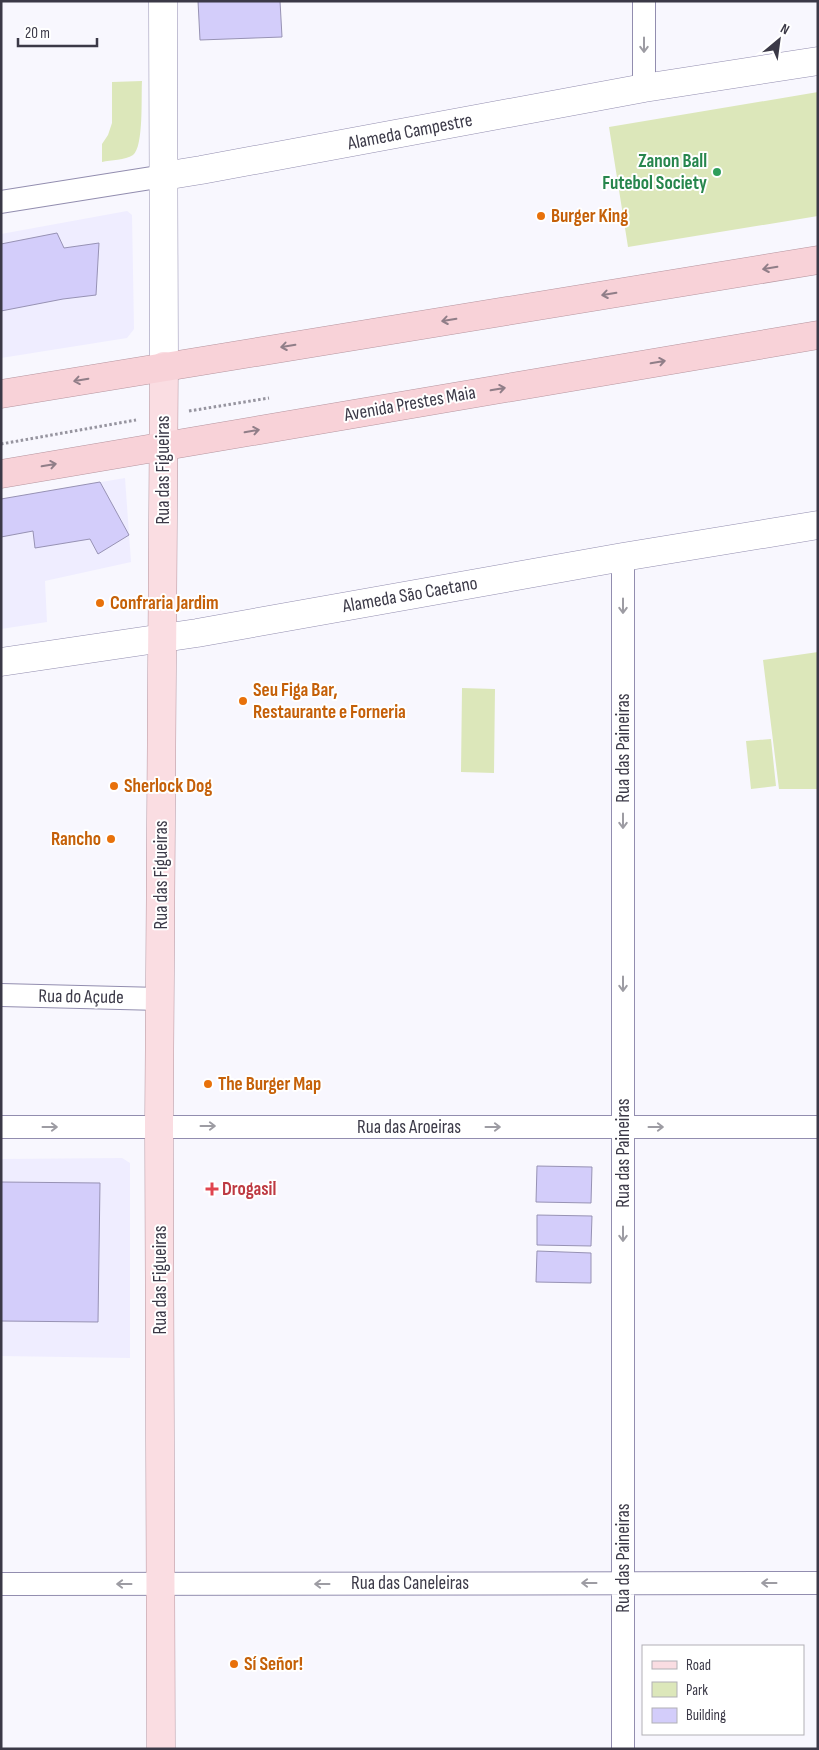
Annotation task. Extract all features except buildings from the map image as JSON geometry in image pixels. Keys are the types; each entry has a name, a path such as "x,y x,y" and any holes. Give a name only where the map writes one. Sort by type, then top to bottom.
{"highway":[{"path":"1,394 818,260"},
{"name":"Avenida Prestes Maia","path":"1,474 818,334"}],"main road":[{"name":"Rua das Figueiras","path":"161,1749 159,1126 164,366"}],"street":[{"name":"Rua das Figueiras","path":"163,1 164,366"},
{"path":"644,1 644,88"},
{"name":"Alameda Campestre","path":"1,202 230,165 644,88 818,61"},
{"name":"Alameda São Caetano","path":"1,662 206,631 623,557 818,525"},
{"name":"Rua das Paineiras","path":"623,557 623,1749"},
{"name":"Rua do Açude","path":"1,995 160,999"},
{"name":"Rua das Aroeiras","path":"1,1127 818,1127"},
{"name":"Rua das Caneleiras","path":"1,1584 818,1583"}],"shaded area":[{"path":"127,211 132,215 134,329 127,338 1,358 1,234"},
{"path":"125,478 131,562 45,581 47,622 1,629 1,499"},
{"path":"122,1158 130,1163 130,1358 1,1356 1,1159"}],"green space":[{"path":"142,81 141,120 137,150 130,157 102,162 102,144 108,135 112,123 112,82"},
{"name":"Zanon Ball Futebol Society","path":"818,92 818,216 628,247 609,127"},
{"path":"818,652 818,789 779,789 763,660"},
{"path":"462,688 495,689 494,773 461,772"},
{"path":"771,739 776,786 751,789 746,741"}],"place":[{"name":"Zanon Ball Futebol Society","path":"717,172"},
{"name":"Burger King","path":"541,216"},
{"name":"Confraria Jardim","path":"100,603"},
{"name":"Seu Figa Bar, Restaurante e Forneria","path":"243,701"},
{"name":"Sherlock Dog","path":"114,786"},
{"name":"Rancho","path":"111,839"},
{"name":"The Burger Map","path":"208,1084"},
{"name":"Drogasil","path":"212,1189"},
{"name":"Sí Señor!","path":"234,1664"}]}
